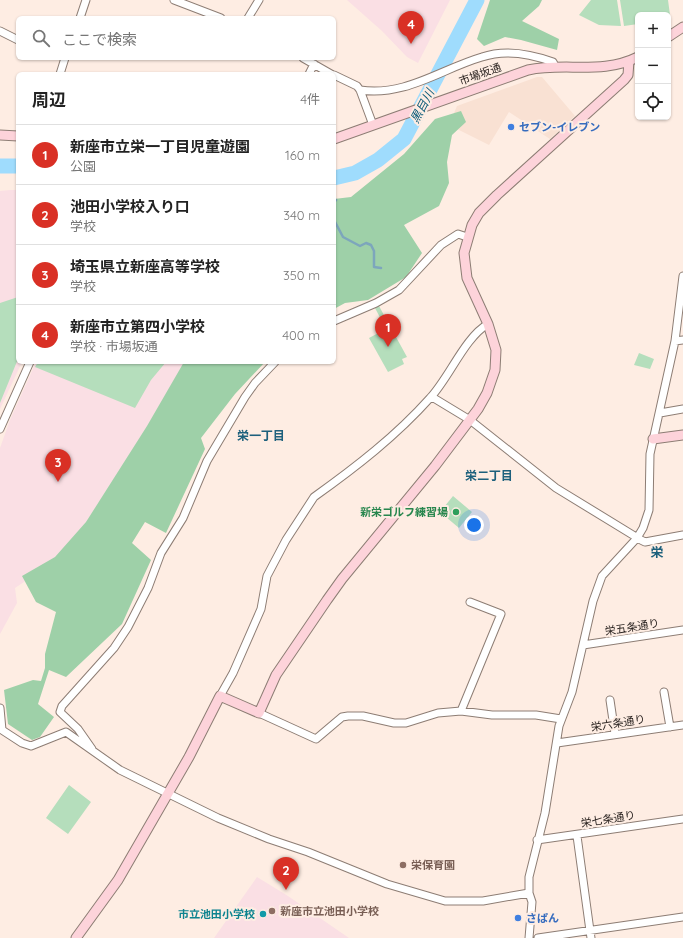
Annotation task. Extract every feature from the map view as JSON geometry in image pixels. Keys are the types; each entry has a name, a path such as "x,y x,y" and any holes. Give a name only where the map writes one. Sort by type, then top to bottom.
{"street":[{"path":"81,16 86,0"},
{"path":"174,0 216,16"},
{"path":"249,16 259,0"},
{"path":"671,35 683,27"},
{"path":"0,31 16,39"},
{"path":"360,90 375,92 411,86 482,56 507,53 524,54 537,56 553,62 555,66"},
{"name":"市場坂通","path":"336,138 528,70 555,66 601,68 635,58"},
{"path":"60,72 64,60"},
{"path":"307,60 328,72"},
{"path":"259,713 276,675 327,600 470,420 487,393 495,370 496,350 488,324 467,278 464,264 467,237 472,225 487,204 624,80 628,74 629,61"},
{"path":"310,72 314,64"},
{"path":"336,77 357,86 360,90 373,125"},
{"path":"0,135 16,136"},
{"path":"336,320 389,297 415,275 441,245 458,234 467,237"},
{"path":"529,938 532,902 529,893 529,877 537,840 545,813 561,719 572,692 593,601 599,583 610,566 637,538 645,523 651,502 649,471 653,439 675,341 683,276"},
{"path":"76,938 113,889 169,793 233,673 261,610 267,576 304,511 314,497 399,431 432,397 471,340 488,324"},
{"path":"675,341 683,340"},
{"path":"0,429 2,419 29,364"},
{"path":"97,755 78,729 62,715 60,712 62,706 114,648 128,627 148,588 161,553 183,518 207,461 245,397 255,383 273,364"},
{"path":"432,397 470,420 556,488 637,538 645,542 683,535"},
{"path":"660,412 683,409"},
{"path":"653,439 683,435"},
{"path":"461,711 501,614 470,602"},
{"name":"栄五条通り","path":"583,645 683,630"},
{"path":"664,692 670,726"},
{"path":"220,696 316,739 342,717 363,716 394,723 406,722 438,713 461,711 492,715 536,715 561,719"},
{"path":"610,700 615,734"},
{"path":"0,708 2,730 22,743 30,746 66,732 120,770 218,818 387,884 445,901 458,902 483,901 529,893"},
{"name":"栄六条通り","path":"557,743 683,725"},
{"name":"栄七条通り","path":"537,840 577,836 683,819"},
{"path":"577,836 591,934"},
{"path":"538,938 591,934 683,917"}],"shaded area":[{"path":"347,0 450,0 418,63 407,57 382,31"},
{"path":"537,77 542,77 575,116 550,139 509,112 489,145 449,125 457,106"},
{"path":"16,190 16,364 21,364 0,409 0,191"},
{"path":"35,364 184,364 170,392 72,544 45,568 15,588 17,603 0,634 0,448 10,420"},
{"name":"新座市立池田小学校","path":"257,877 288,896 349,938 214,938"}],"green space":[{"path":"490,0 542,0 539,6 522,21 559,39 557,50 505,37 484,46 477,39"},
{"path":"591,0 617,0 621,26 599,25 579,15"},
{"path":"620,0 668,0 670,12 635,12 635,24 624,26"},
{"path":"461,111 466,122 452,135 447,162 449,183 439,206 404,225 422,253 406,277 368,300 345,303 336,308 336,199 351,197 404,154 435,119"},
{"path":"16,298 16,364 0,403 0,303"},
{"path":"379,306 407,357 402,359 404,364 388,372 369,338 386,329 375,308"},
{"path":"639,353 654,359 650,369 634,365"},
{"path":"37,364 164,364 151,380 135,408 35,367"},
{"path":"183,364 263,364 235,394 201,438 205,449 166,533 145,522 132,543 151,560 122,624 66,677 49,670 38,704 54,717 40,737 32,740 8,724 4,690 33,680 41,681 45,668 45,654 56,612 36,602 22,576 55,557 86,522 147,426"},
{"name":"新栄ゴルフ練習場","path":"453,496 472,512 459,528 440,512"},
{"path":"69,785 91,802 68,834 46,818"}],"waterway":[{"name":"黒目川","path":"336,178 355,173 378,160 404,139 477,0"},
{"name":"黒目川","path":"0,166 16,166"},
{"path":"336,224 343,237 360,246 366,243 371,245 374,251 374,267 381,268"}],"place":[{"name":"新座市立第四小学校","path":"411,44"},
{"name":"セブン-イレブン","path":"511,127"},
{"name":"新座市立栄一丁目児童遊園","path":"388,347"},
{"name":"埼玉県立新座高等学校","path":"58,482"},
{"name":"新栄ゴルフ練習場","path":"456,512"},
{"name":"栄保育園","path":"403,865"},
{"name":"池田小学校入り口","path":"286,890"},
{"name":"新座市立池田小学校","path":"272,911"},
{"name":"市立池田小学校","path":"263,914"},
{"name":"さぱん","path":"518,918"}],"district":[{"name":"栄一丁目","path":"261,435"},
{"name":"栄二丁目","path":"489,475"},
{"name":"栄","path":"657,552"}]}
